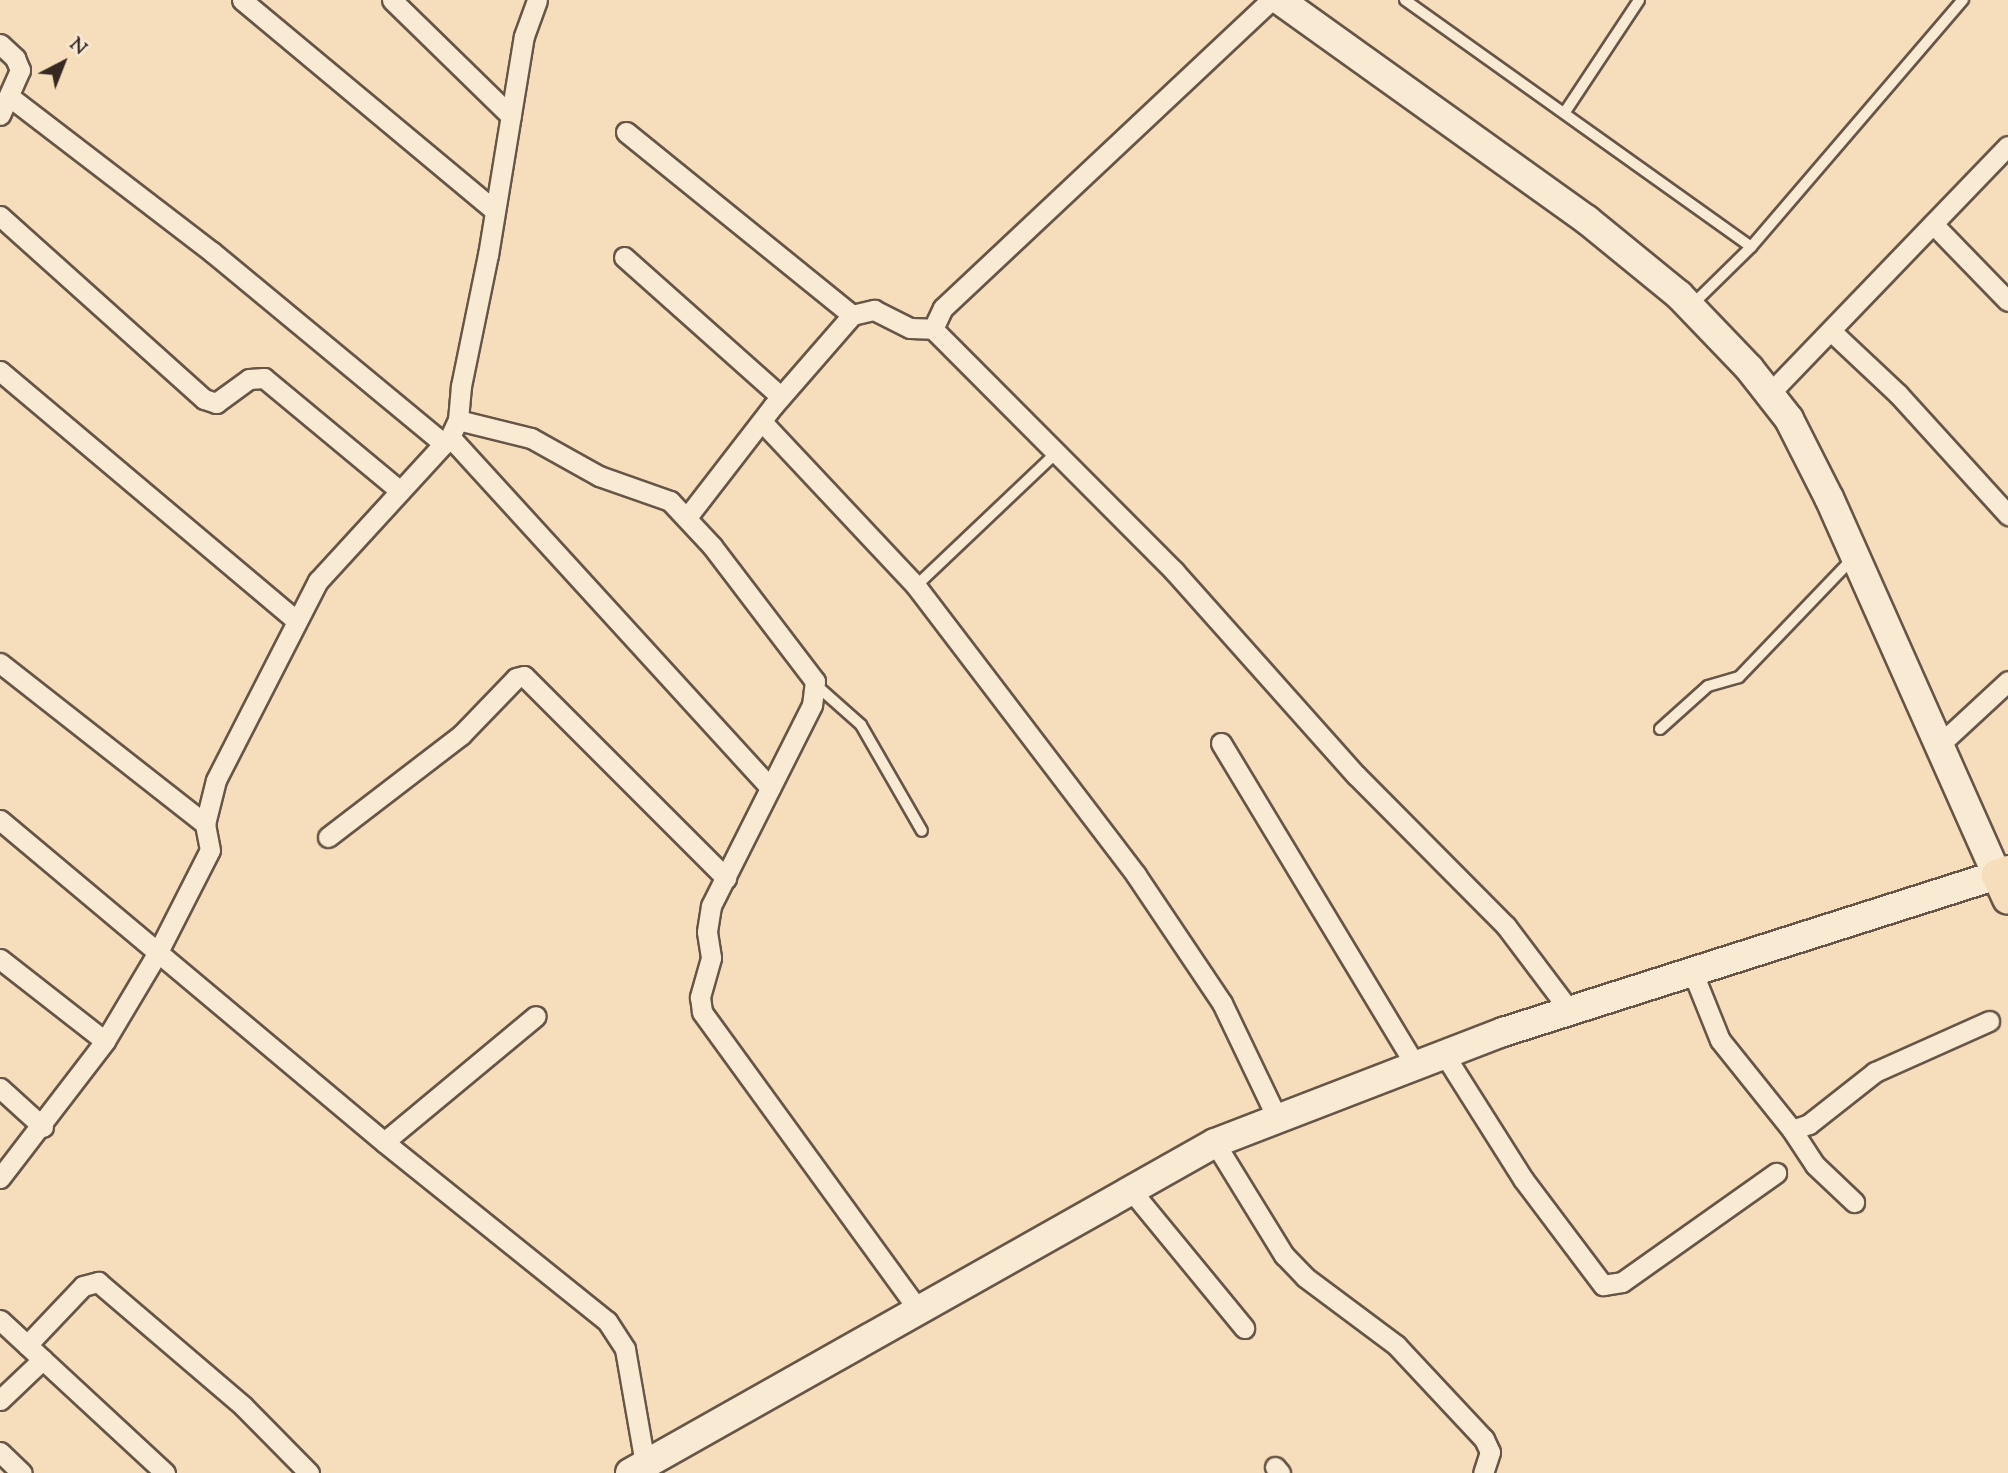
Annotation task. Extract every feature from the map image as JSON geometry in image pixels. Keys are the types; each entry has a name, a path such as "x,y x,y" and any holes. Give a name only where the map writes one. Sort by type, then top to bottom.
{"street":[{"path":"242,0 495,211"},
{"path":"392,0 511,116"},
{"path":"0,1178 43,1127 105,1041 158,952 207,857 210,841 205,824 216,779 295,619 318,581 451,434 495,211 524,36 537,0"},
{"path":"933,329 943,308 1271,0"},
{"path":"0,820 384,1142 607,1321 625,1349 637,1468 1130,1188 1216,1143 1415,1064 1570,1011 1693,972 2004,882 1939,746 1855,556 1789,419 1769,394 1690,307 1587,220 1280,0"},
{"path":"0,44 20,63 10,97 0,116"},
{"path":"10,97 451,434 770,788"},
{"path":"626,132 852,315"},
{"path":"1769,394 2008,146"},
{"path":"0,216 204,399 216,403 249,379 264,378 400,491"},
{"path":"1933,225 2008,301"},
{"path":"624,257 781,397"},
{"path":"688,516 764,424 781,397 852,315 874,310 910,328 933,329 1174,571 1356,775 1506,926 1570,1011"},
{"path":"1831,331 1899,394 2008,514"},
{"path":"0,371 295,619"},
{"path":"764,424 916,586 1136,875 1222,1003 1277,1118"},
{"path":"451,434 531,438 599,476 670,501 688,516 816,685 812,705 708,918 711,958 700,997 702,1012 918,1309"},
{"path":"0,663 205,824"},
{"path":"328,838 461,735 516,678 524,676 726,878"},
{"path":"1939,746 2008,681"},
{"path":"1221,743 1415,1064"},
{"path":"0,959 105,1041"},
{"path":"1693,972 1720,1040 1792,1130 1815,1166 1854,1202"},
{"path":"384,1142 536,1016"},
{"path":"1792,1130 1808,1124 1875,1072 1989,1021"},
{"path":"1444,1054 1523,1179 1603,1285 1622,1282 1776,1173"},
{"path":"0,1088 43,1127"},
{"path":"1216,1143 1284,1255 1305,1277 1396,1345 1484,1439 1490,1452 1490,1465 1483,1473"},
{"path":"1130,1188 1244,1328"},
{"path":"27,1345 83,1286 90,1282 107,1286 243,1406 309,1473"},
{"path":"0,1320 165,1473"},
{"path":"0,1400 43,1359"},
{"path":"0,1452 22,1473"}],"lane":[{"path":"1405,0 1751,247"},
{"path":"1565,112 1639,0"},
{"path":"1690,307 1751,247 1963,0"},
{"path":"916,586 1056,453"},
{"path":"1660,729 1708,686 1739,677 1855,556"},
{"path":"816,685 861,725 922,831"}]}
